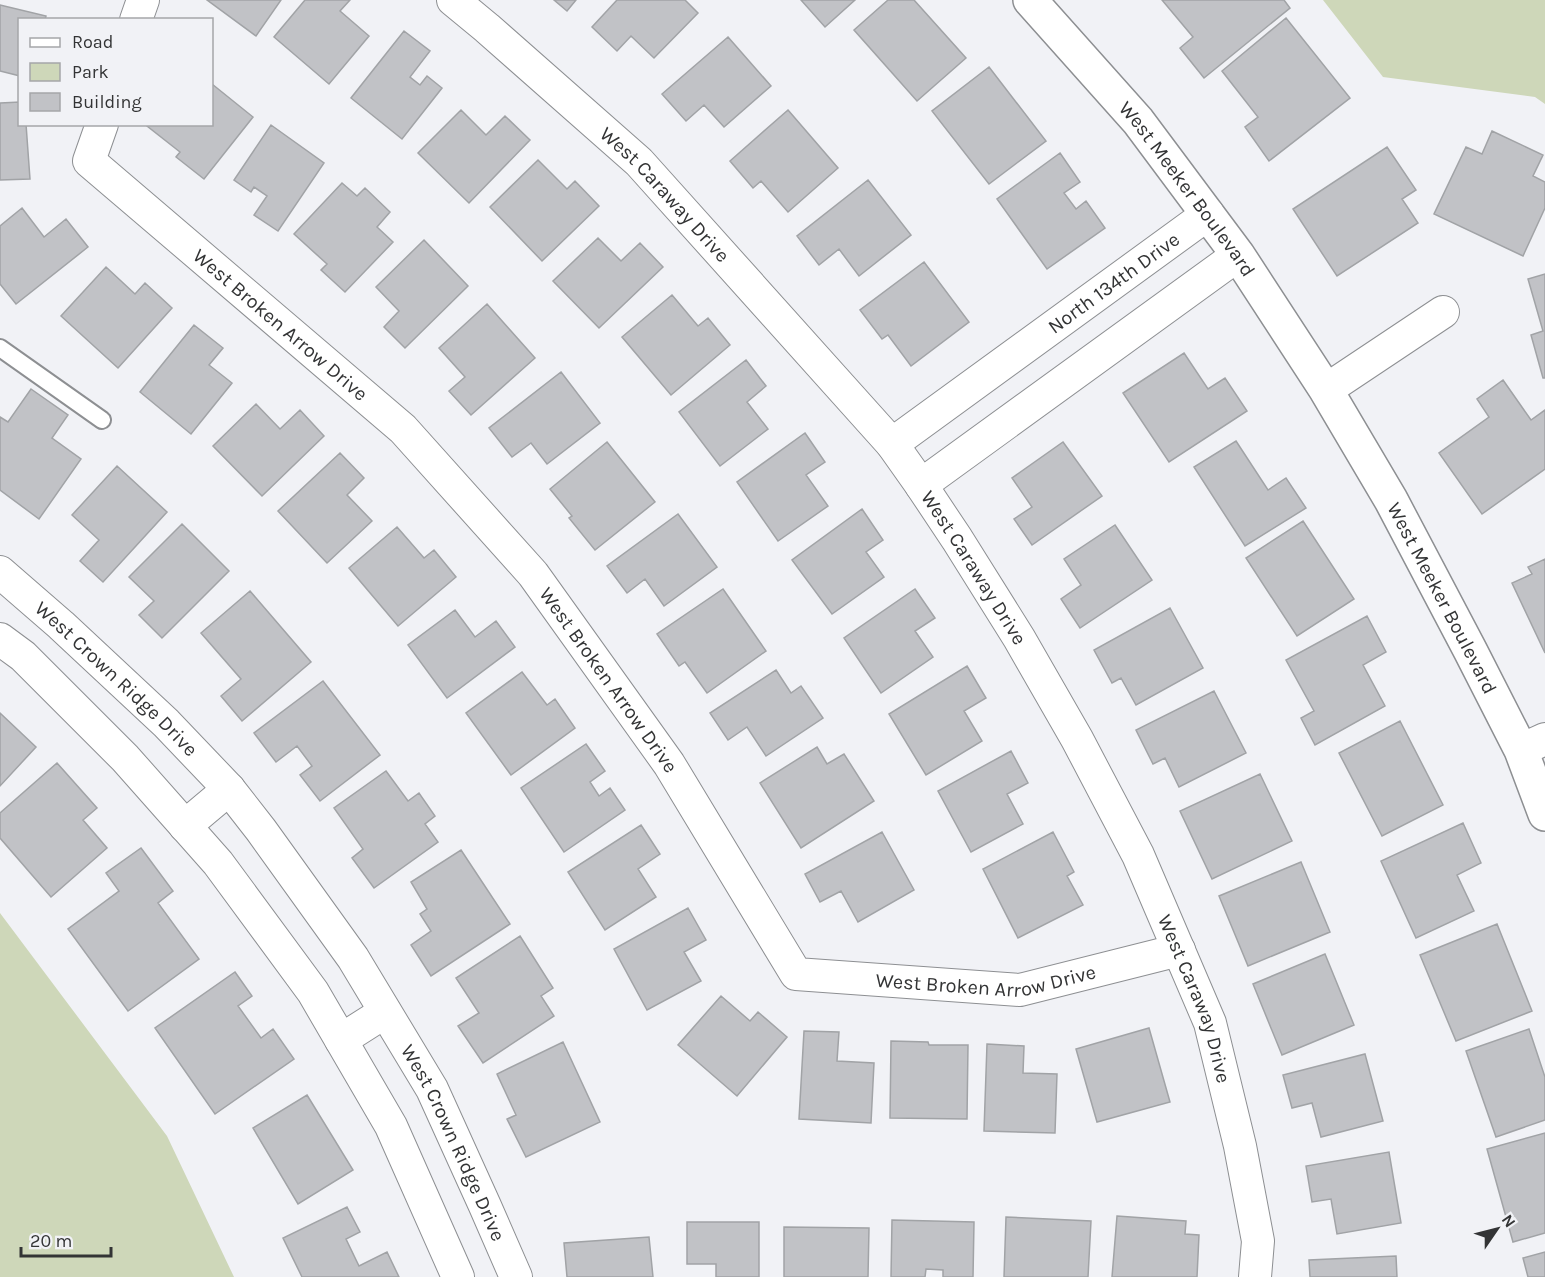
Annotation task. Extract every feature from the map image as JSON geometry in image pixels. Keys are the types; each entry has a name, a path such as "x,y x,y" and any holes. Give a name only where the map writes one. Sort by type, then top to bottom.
{"street":[{"path":"137,18 143,0"},
{"name":"West Caraway Drive","path":"453,0 639,162 892,444 957,539 1019,638 1077,739 1138,855 1210,1023 1240,1146 1258,1241 1255,1277"},
{"name":"West Meeker Boulevard","path":"1030,0 1138,121 1238,255 1326,390 1533,745 1545,814"},
{"name":"West Broken Arrow Drive","path":"101,126 89,162 404,429 533,574 669,764 796,974 1020,990 1179,951"},
{"name":"North 134th Drive","path":"892,444 1208,214"},
{"path":"921,485 1238,255"},
{"path":"1326,390 1443,312"},
{"path":"1019,352 1050,391"},
{"name":"West Crown Ridge Drive","path":"0,572 61,625 166,723 229,789 261,830 353,958 432,1089 516,1277"},
{"path":"0,639 23,656 125,758 185,825 218,863 314,993 391,1126 458,1277"},
{"path":"185,825 229,789"},
{"path":"341,1040 385,1012"}],"lane":[{"path":"0,348 102,420"}],"green space":[{"path":"1323,0 1545,0 1545,104 1535,97 1383,77"},
{"path":"0,913 167,1136 234,1277 0,1277"}],"building":[{"path":"207,0 281,0 256,36"},
{"path":"305,0 350,0 340,11 369,36 329,84 274,37"},
{"path":"554,0 576,0 567,11"},
{"path":"617,0 685,0 698,13 654,58 631,36 617,51 592,27"},
{"path":"801,0 855,0 825,27"},
{"path":"888,0 914,0 966,58 917,101 854,30"},
{"path":"1162,0 1284,0 1290,8 1204,78 1180,48 1193,37"},
{"path":"0,5 46,16 46,18 18,18 18,76 0,71"},
{"path":"1286,18 1350,98 1269,161 1245,127 1258,117 1222,71"},
{"path":"404,31 430,51 410,77 420,85 427,76 442,88 402,139 351,98"},
{"path":"728,37 771,86 724,127 704,105 686,121 662,94"},
{"path":"989,67 1046,141 989,184 932,111"},
{"path":"213,85 253,117 204,179 176,157 180,152 147,126 213,126"},
{"path":"18,102 18,126 26,126 30,179 0,180 0,103"},
{"path":"461,110 486,135 505,116 530,140 469,203 418,153"},
{"path":"788,110 838,168 788,212 761,181 753,188 730,161"},
{"path":"271,125 324,163 278,231 254,215 267,196 254,187 251,192 234,180"},
{"path":"1492,131 1543,155 1533,176 1545,182 1545,208 1523,256 1434,214 1466,147 1482,154"},
{"path":"1387,147 1416,190 1402,199 1418,223 1337,276 1293,209"},
{"path":"1060,153 1080,182 1064,193 1076,209 1086,201 1105,228 1047,269 997,199"},
{"path":"538,160 567,189 575,181 599,206 542,261 490,207"},
{"path":"868,180 911,235 859,276 839,249 819,265 797,236"},
{"path":"342,183 357,196 365,188 390,212 377,227 393,242 345,292 321,270 327,264 294,234"},
{"path":"22,208 44,237 66,219 88,247 16,304 0,284 0,226"},
{"path":"598,238 621,261 640,243 663,267 599,328 553,281"},
{"path":"424,240 468,286 405,348 384,327 399,311 376,287"},
{"path":"924,262 969,322 911,366 888,335 882,339 860,310"},
{"path":"106,267 135,294 145,283 172,308 118,368 61,316"},
{"path":"1545,274 1545,378 1543,378 1531,335 1543,331 1528,279"},
{"path":"672,295 698,326 708,318 730,345 671,395 622,337"},
{"path":"487,304 535,358 471,415 449,391 465,377 439,348"},
{"path":"194,325 223,348 209,365 232,383 191,434 140,392"},
{"path":"1184,353 1208,389 1225,378 1247,411 1169,462 1123,393"},
{"path":"746,360 766,386 747,402 768,429 720,466 679,412"},
{"path":"561,372 600,423 547,464 531,443 512,457 489,428"},
{"path":"1503,380 1531,420 1545,410 1545,469 1482,514 1439,453 1489,417 1477,399"},
{"path":"31,389 68,415 52,438 81,459 39,519 0,490 0,417 8,422"},
{"path":"256,404 280,429 300,410 324,436 262,496 213,446"},
{"path":"805,433 825,462 806,475 828,506 778,541 737,482"},
{"path":"1236,441 1268,490 1286,478 1306,508 1245,546 1194,467"},
{"path":"607,442 655,502 595,550 569,518 572,516 550,489"},
{"path":"1063,442 1102,496 1032,545 1014,519 1032,507 1012,478"},
{"path":"340,453 364,478 347,495 372,521 327,563 278,511"},
{"path":"117,466 167,512 103,582 80,561 99,540 72,515"},
{"path":"862,509 883,540 866,552 884,577 832,614 792,560"},
{"path":"678,514 717,567 664,606 645,579 627,593 607,566"},
{"path":"1303,521 1354,599 1297,636 1246,558"},
{"path":"182,524 229,571 162,638 139,615 154,601 129,577"},
{"path":"1115,525 1152,580 1080,628 1061,599 1081,585 1064,559"},
{"path":"397,527 424,558 434,550 456,577 398,626 349,568"},
{"path":"1545,559 1545,653 1512,583 1532,574 1528,567"},
{"path":"723,589 766,651 707,693 685,662 679,666 657,634"},
{"path":"915,589 935,618 915,631 933,657 881,693 844,638"},
{"path":"250,591 311,662 242,721 221,696 241,679 201,633"},
{"path":"1170,608 1203,668 1136,705 1121,678 1112,683 1094,650"},
{"path":"455,610 475,637 496,621 515,647 447,698 408,645"},
{"path":"1367,616 1386,652 1363,665 1385,706 1315,745 1301,718 1314,711 1286,660"},
{"path":"967,666 986,698 964,711 982,741 926,775 889,714"},
{"path":"776,670 791,693 801,686 823,718 766,756 747,727 728,740 710,713"},
{"path":"522,672 547,705 555,699 575,728 511,775 466,713"},
{"path":"323,681 380,755 320,801 300,775 312,766 297,746 276,762 254,733"},
{"path":"1214,691 1246,753 1179,787 1165,758 1153,764 1136,730"},
{"path":"0,713 36,747 0,786"},
{"path":"1400,721 1443,805 1382,836 1339,753"},
{"path":"586,744 605,771 590,782 599,796 610,788 625,810 564,852 521,788"},
{"path":"817,747 827,764 844,754 874,801 801,848 760,783"},
{"path":"1011,751 1028,783 1007,794 1023,824 971,852 938,791"},
{"path":"57,763 97,808 83,820 107,848 51,897 0,838 0,813"},
{"path":"386,771 408,801 419,793 435,816 425,824 438,842 374,888 352,858 363,849 334,808"},
{"path":"1260,774 1292,841 1212,879 1180,811"},
{"path":"1463,823 1481,863 1457,875 1474,911 1416,938 1381,861"},
{"path":"641,825 660,854 638,869 656,897 605,930 568,872"},
{"path":"882,832 914,890 858,922 841,891 820,902 805,874"},
{"path":"1053,832 1074,872 1067,876 1083,905 1018,938 983,869"},
{"path":"141,848 173,891 158,903 199,959 128,1011 68,929 119,891 106,873"},
{"path":"461,850 510,924 431,976 411,945 431,931 420,914 427,909 411,882"},
{"path":"1301,862 1330,932 1248,966 1219,896"},
{"path":"688,908 706,940 684,952 701,981 647,1010 614,949"},
{"path":"1497,924 1532,1011 1456,1041 1420,955"},
{"path":"520,936 553,988 541,996 554,1016 483,1063 458,1026 479,1013 456,978"},
{"path":"1325,954 1354,1025 1282,1055 1253,984"},
{"path":"235,972 252,996 238,1006 261,1038 273,1029 294,1059 215,1114 155,1028"},
{"path":"721,996 750,1021 758,1012 787,1037 737,1096 678,1045"},
{"path":"1149,1028 1170,1102 1097,1122 1076,1049"},
{"path":"1529,1029 1545,1077 1545,1120 1496,1137 1466,1051"},
{"path":"804,1031 839,1032 837,1061 874,1063 871,1123 799,1119"},
{"path":"891,1041 928,1042 929,1045 968,1045 967,1119 890,1118"},
{"path":"563,1042 600,1122 526,1157 507,1119 516,1115 497,1074"},
{"path":"987,1044 1024,1046 1023,1073 1057,1074 1055,1133 984,1131"},
{"path":"1365,1054 1383,1121 1321,1137 1312,1103 1292,1108 1283,1075"},
{"path":"307,1095 353,1170 298,1204 253,1128"},
{"path":"1545,1133 1545,1233 1513,1242 1487,1149"},
{"path":"1389,1152 1401,1223 1337,1234 1331,1199 1312,1202 1306,1166"},
{"path":"347,1207 360,1232 346,1239 359,1266 387,1252 399,1277 302,1277 283,1238"},
{"path":"1117,1216 1186,1221 1185,1234 1199,1235 1197,1277 1112,1277"},
{"path":"1006,1217 1091,1221 1088,1277 1004,1277"},
{"path":"892,1220 974,1222 973,1277 943,1277 943,1270 926,1269 925,1277 891,1277"},
{"path":"687,1222 759,1222 759,1277 716,1277 716,1264 687,1264"},
{"path":"784,1227 869,1228 868,1277 784,1277"},
{"path":"649,1237 653,1277 567,1277 564,1243"},
{"path":"1545,1252 1545,1277 1528,1277 1523,1258"},
{"path":"1396,1256 1397,1277 1310,1277 1309,1260"}]}
